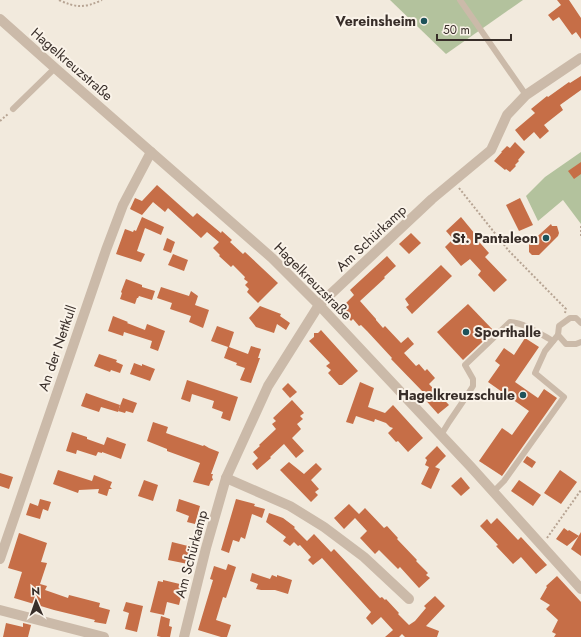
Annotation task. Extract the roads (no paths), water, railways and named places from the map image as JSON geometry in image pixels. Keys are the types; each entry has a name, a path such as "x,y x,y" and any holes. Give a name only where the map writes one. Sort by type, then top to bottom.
{"street":[{"name":"Hagelkreuzstraße","path":"0,20 272,258 319,305 441,435 581,590"},
{"name":"Am Schürkamp","path":"184,637 206,548 226,478 268,386 319,305 432,199 491,150 507,114 526,96 581,58"},
{"name":"An der Nettkull","path":"0,559 108,244 123,205 151,152"},
{"path":"226,478 290,506 324,527 364,557 410,599"},
{"path":"0,610 104,637"}],"lane":[{"path":"460,0 526,96"},
{"path":"13,109 55,68"},
{"path":"493,492 504,481 564,397 535,373 545,351 558,335 559,326 570,318 576,318 581,323"},
{"path":"441,435 473,386 473,379 465,365 510,322 515,322 553,341"},
{"path":"558,335 566,344 576,344 581,342"}],"place":[{"name":"Vereinsheim","path":"424,21"},
{"name":"St. Pantaleon","path":"546,238"},
{"name":"Sporthalle","path":"466,332"},
{"name":"Hagelkreuzschule","path":"523,395"}]}
